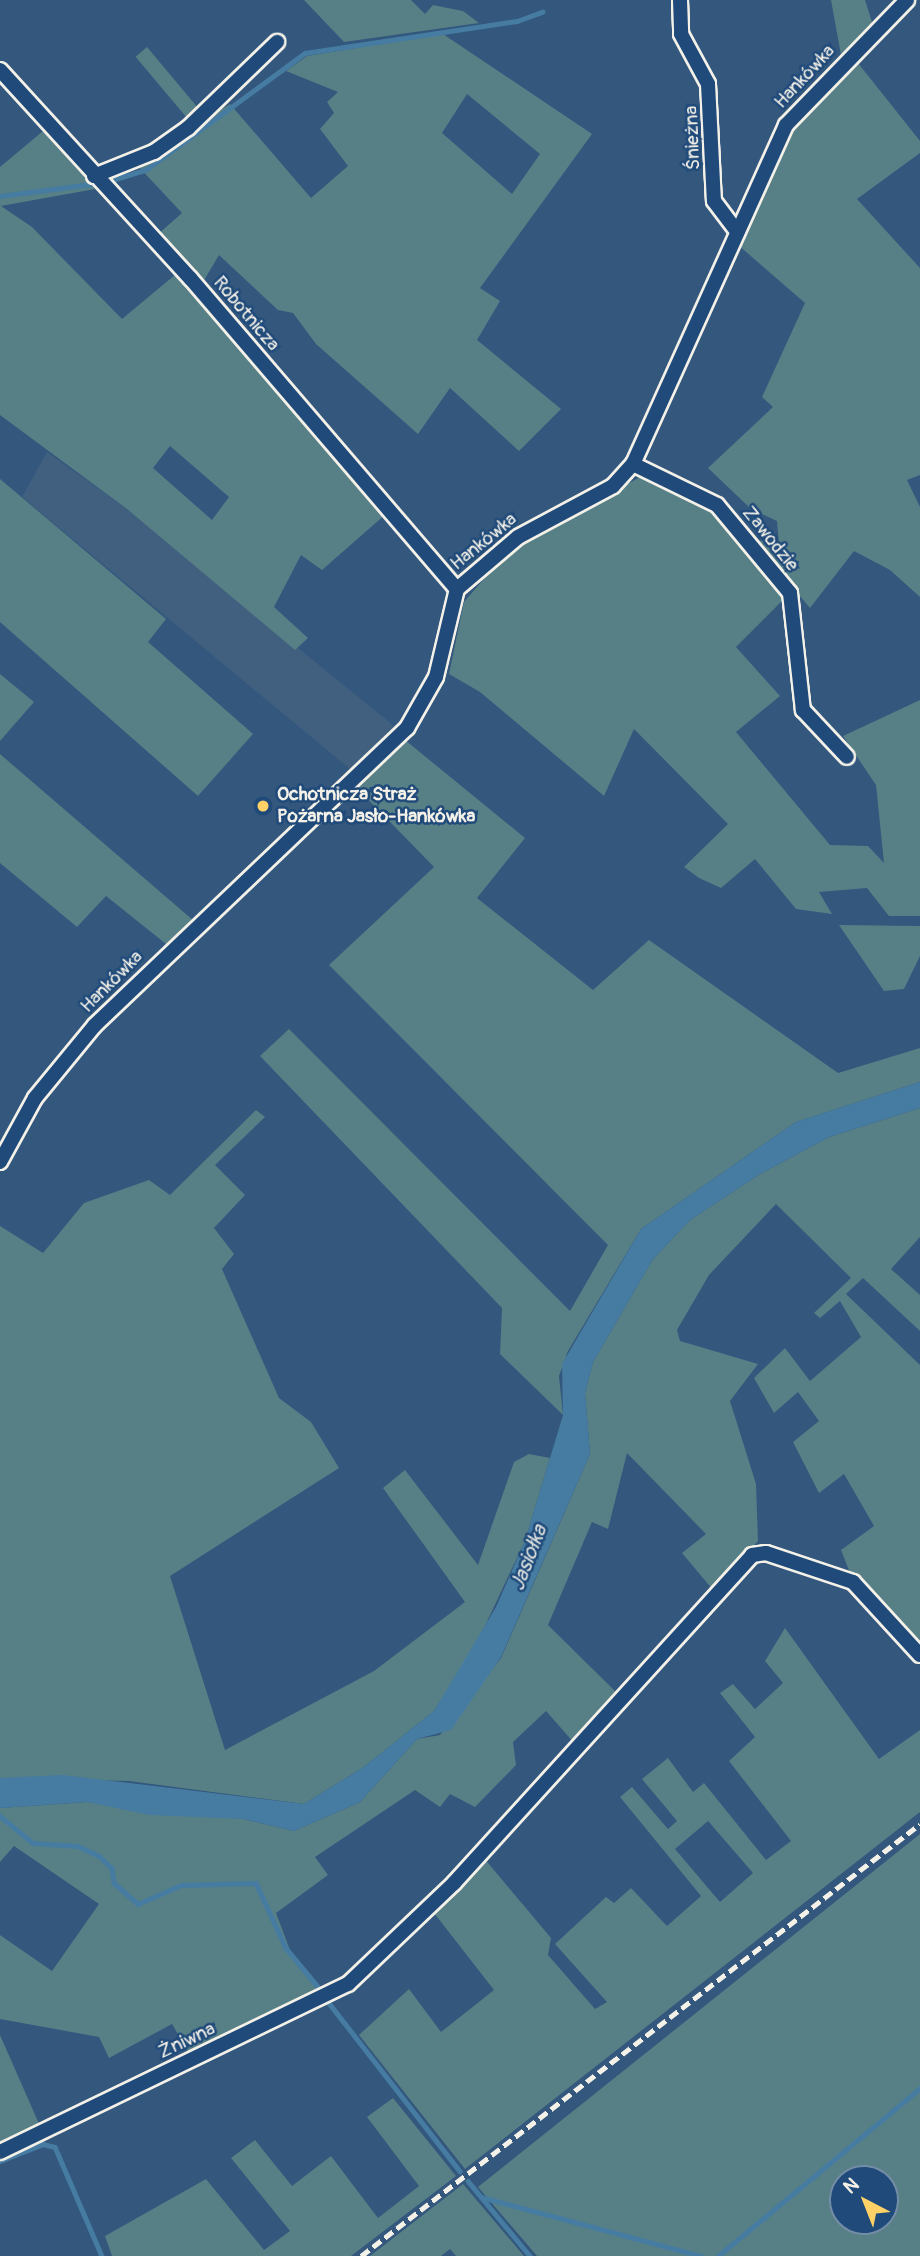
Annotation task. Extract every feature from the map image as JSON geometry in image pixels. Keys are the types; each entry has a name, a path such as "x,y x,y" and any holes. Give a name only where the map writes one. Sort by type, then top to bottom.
{"street":[{"name":"Śnieżna","path":"680,0 681,34 708,84 714,201 737,233"},
{"name":"Hankówka","path":"0,1162 35,1098 94,1025 407,728 436,677 457,589 518,537 613,486 633,464 786,125 907,0"},
{"path":"94,176 154,152 188,128 277,42"},
{"name":"Robotnicza","path":"0,69 94,176 191,279 457,589"},
{"name":"Zawodzie","path":"633,464 717,505 790,593 803,710 847,757"},
{"name":"Żniwna","path":"0,2152 330,1995 382,1954 752,1555 766,1553 853,1582 920,1655"}],"shaded area":[{"path":"47,452 127,509 394,726 351,770 22,497"}],"green space":[{"path":"304,0 411,0 425,14 433,5 463,11 479,23 344,42"},
{"path":"831,0 865,0 873,25 841,55"},
{"path":"443,34 592,134 480,288 500,301 477,340 561,409 519,451 450,388 418,434 316,344 293,313 278,310 219,255 203,282 157,235 182,213 136,164 230,104 311,198 348,166 320,129 334,113 327,102 338,92 286,71 307,56","holes":["467,94 540,154 512,194 442,133"]},
{"path":"147,47 203,114 191,123 136,57"},
{"path":"854,58 920,141 920,153 857,199 920,268 920,475 907,480 920,507 920,597 890,570 854,551 810,608 751,539 779,544 777,521 751,509 708,468 773,407 762,397 805,303 737,244 789,131"},
{"path":"43,131 95,189 1,206 32,227 122,319 176,274 387,513 322,570 301,555 274,607 308,638 295,650 127,509 0,415 0,167","holes":["170,446 229,497 212,520 153,468"]},
{"path":"644,475 714,508 785,598 736,647 780,696 736,732 830,845 868,846 884,863 876,785 843,736 920,700 920,916 889,916 867,888 819,892 832,914 796,909 755,859 721,888 699,878 684,867 728,824 634,729 604,796 480,692 449,674 464,602 496,565 529,537"},
{"path":"0,479 166,619 148,642 253,734 198,796 0,622"},
{"path":"0,674 34,702 0,741"},
{"path":"405,740 525,838 477,898 593,990 649,940 838,1073 920,1048 920,1082 796,1122 641,1229 568,1351 559,1376 563,1415 500,1354 502,1308 260,1056 289,1029 570,1311 608,1245 329,965 434,867 352,783"},
{"path":"0,754 194,921 166,944 106,896 77,927 0,863"},
{"path":"839,925 920,926 920,956 904,989 884,991"},
{"path":"920,1108 920,1237 891,1269 920,1295 920,1331 863,1278 846,1294 920,1365 920,1645 852,1578 841,1550 874,1526 844,1474 819,1493 793,1442 819,1421 798,1392 774,1413 754,1378 785,1348 810,1381 861,1337 840,1301 820,1318 814,1313 851,1278 776,1204 709,1275 677,1330 680,1341 758,1364 730,1401 756,1484 758,1541 713,1590 682,1553 706,1534 627,1453 608,1529 592,1522 548,1625 618,1694 575,1744 546,1711 513,1742 516,1765 475,1807 450,1794 440,1807 415,1790 315,1857 328,1875 276,1913 290,1950 322,1988 190,2055 172,2024 109,2058 99,2037 0,2019 0,1935 52,1971 99,1904 14,1846 0,1862 0,1808 87,1802 244,1819 294,1831 360,1802 417,1739 440,1735 501,1658 590,1454 585,1393 593,1362 653,1259 690,1220 760,1174 829,1137"},
{"path":"256,1110 265,1117 215,1165 245,1195 214,1228 234,1254 222,1269 279,1398 311,1422 339,1468 170,1576 225,1750 374,1671 465,1602 383,1488 405,1470 478,1565 514,1462 529,1454 550,1458 525,1541 476,1645 434,1711 364,1767 304,1804 129,1781 0,1778 0,1226 43,1253 84,1203 149,1180 170,1195"},
{"path":"785,1628 879,1759 920,1730 920,1812 465,2169 359,2035 409,1989 441,2032 494,1990 434,1913 483,1857 551,1938 548,1955 595,2009 607,2002 555,1944 606,1897 614,1903 631,1888 667,1926 701,1896 620,1797 632,1787 668,1829 677,1821 642,1779 668,1758 693,1792 704,1783 766,1860 791,1841 729,1761 755,1737 720,1693 733,1684 755,1709 783,1683 765,1661","holes":["708,1821 753,1873 720,1902 675,1849"]},
{"path":"920,1834 920,2256 537,2256 478,2187"},
{"path":"0,2035 40,2126 0,2144"},
{"path":"393,2098 456,2176 351,2256 112,2256 105,2236 206,2179 264,2250 290,2231 231,2158 255,2140 292,2186 331,2156 378,2218 419,2186 367,2117"},
{"path":"463,2184 524,2256 456,2256 450,2249 441,2256 370,2256"}],"water":[{"name":"Jasiołka","path":"920,1082 920,1108 829,1137 760,1174 690,1220 653,1259 593,1362 585,1393 590,1454 501,1657 451,1730 417,1739 360,1802 294,1831 244,1819 150,1815 87,1802 0,1808 0,1778 63,1775 304,1804 364,1767 434,1711 496,1607 525,1541 563,1415 562,1364 641,1229 796,1122"}],"waterway":[{"path":"112,180 147,169 305,53 517,21 542,12"},
{"path":"0,196 93,184"},
{"path":"0,1816 33,1843 78,1846 99,1856 112,1868 114,1883 138,1904 181,1885 256,1883 286,1948 323,1993"},
{"path":"329,2003 460,2171"},
{"path":"718,2256 920,2088"},
{"path":"0,2161 43,2144 55,2147 102,2256"},
{"path":"468,2181 530,2256"},
{"path":"481,2197 701,2256"}],"railway":[{"path":"361,2256 920,1824"}],"place":[{"name":"Ochotnicza Straż Pożarna Jasło-Hankówka","path":"263,806"}]}
